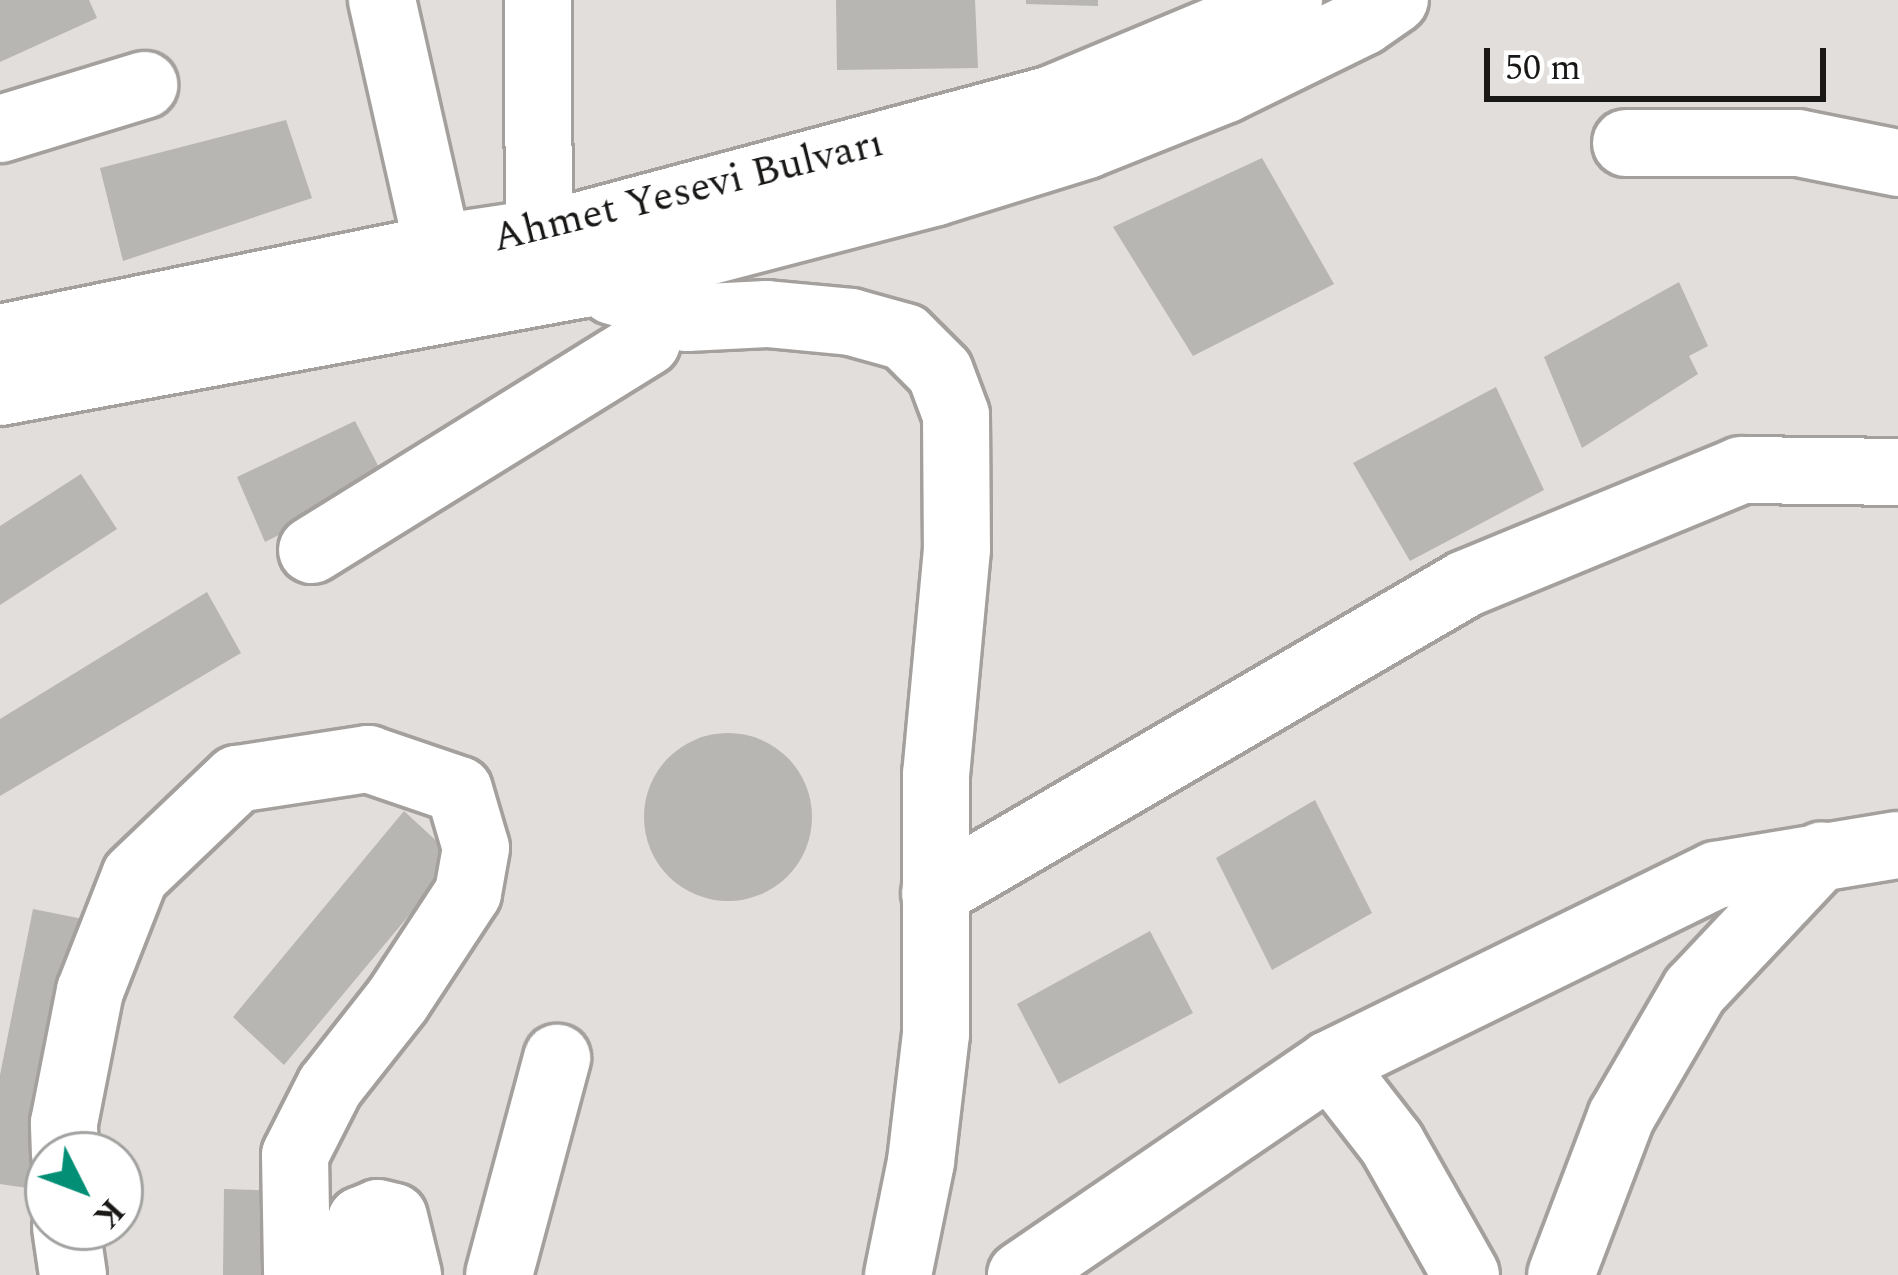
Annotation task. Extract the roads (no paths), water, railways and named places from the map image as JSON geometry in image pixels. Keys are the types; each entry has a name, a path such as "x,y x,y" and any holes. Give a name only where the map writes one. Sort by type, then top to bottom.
{"street":[{"path":"382,0 437,248"},
{"path":"538,0 565,248"},
{"name":"Ahmet Yesevi Bulvarı","path":"0,338 437,248 565,248 1052,99 1289,0"},
{"path":"0,392 565,248 933,193 1087,145 1224,90 1363,22 1395,0"},
{"path":"0,129 144,85"},
{"path":"1626,143 1798,143 1898,163"},
{"path":"565,248 687,318 767,314 851,322 905,338 940,372 956,415 958,483 936,774 936,1034 920,1162 898,1275"},
{"path":"312,550 647,342 652,302"},
{"path":"934,893 1465,584 1742,470 1898,472"},
{"path":"64,1131 90,991 135,876 237,779 368,759 459,790 476,848 468,893 397,1001 330,1086 295,1155 297,1275"},
{"path":"1021,1275 1330,1064 1716,875 1898,844"},
{"path":"1562,1275 1622,1117 1695,990 1822,855"},
{"path":"499,1275 557,1058"},
{"path":"1330,1064 1392,1144 1466,1275"},
{"path":"346,1275 361,1220 378,1214 394,1217 409,1275"}]}
